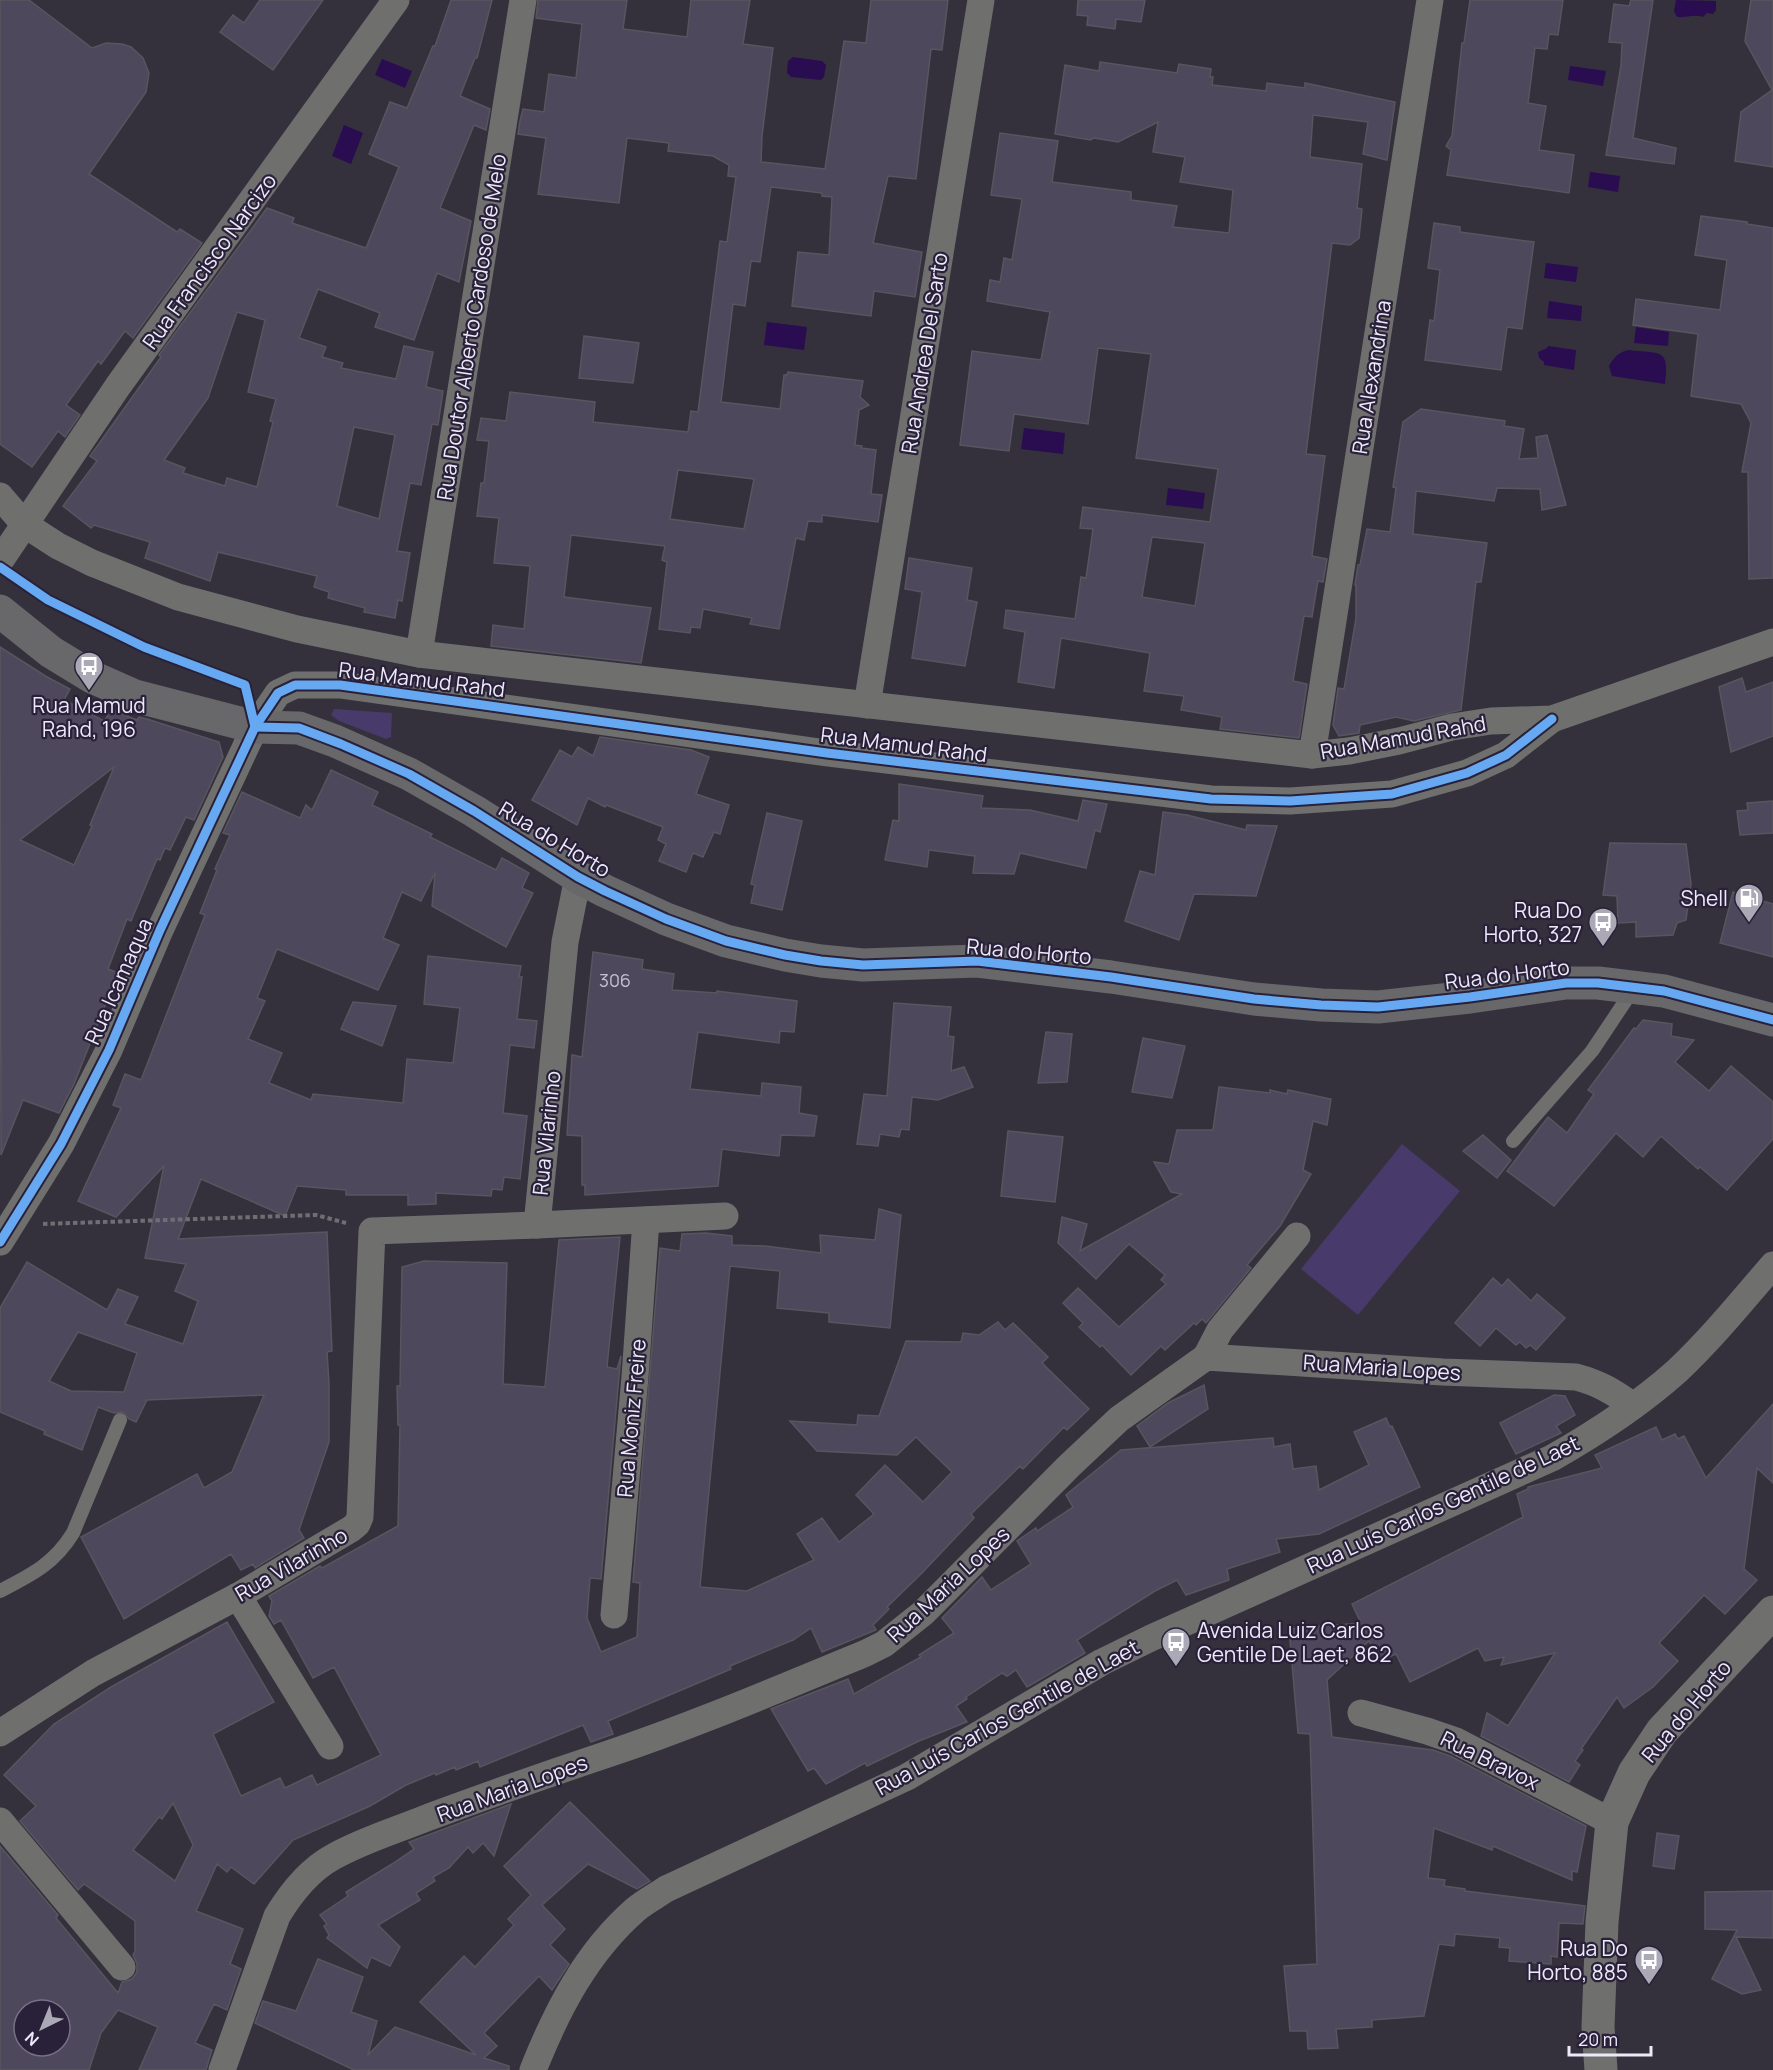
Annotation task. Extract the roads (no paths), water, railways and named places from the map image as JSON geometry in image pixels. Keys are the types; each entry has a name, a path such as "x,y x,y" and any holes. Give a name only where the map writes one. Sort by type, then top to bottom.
{"main road":[{"path":"0,611 51,652 92,677 135,696 255,727"},
{"name":"Rua do Horto","path":"255,727 299,728 340,744 409,774 474,811 578,877 666,919 726,940 785,955 863,965 978,961 1111,977 1254,999 1378,1007 1470,998 1566,983 1598,983 1635,986 1694,998 1773,1020"}],"street":[{"name":"Rua Francisco Narcizo","path":"24,524 118,387 396,0"},
{"name":"Rua Doutor Alberto Cardoso de Melo","path":"419,654 523,0"},
{"name":"Rua Andrea Del Sarto","path":"867,705 981,0"},
{"name":"Rua Alexandrina","path":"1312,755 1430,0"},
{"name":"Rua Mamud Rahd","path":"0,496 24,524 58,546 92,563 178,597 297,629 419,654 1312,755 1349,751 1491,720 1552,719 1773,642"},
{"path":"0,561 24,524"},
{"name":"Rua Mamud Rahd","path":"255,727 278,693 295,685 340,685 827,753 1211,799 1290,801 1392,794 1467,773 1506,755 1552,719"},
{"name":"Rua Icamaqua","path":"6,1233 61,1144 109,1050 165,919 255,727"},
{"name":"Rua Vilarinho","path":"0,1733 93,1673 238,1596 351,1530 357,1524 360,1517 372,1231 537,1226 565,942 578,877"},
{"path":"537,1226 725,1216"},
{"name":"Rua Moniz Freire","path":"614,1615 646,1220"},
{"path":"1206,1356 1220,1330 1297,1236"},
{"name":"Rua Luís Carlos Gentile de Laet","path":"533,2070 551,2025 581,1972 607,1937 637,1908 666,1889 907,1777 1102,1662 1151,1638 1552,1458 1633,1406 1684,1363 1717,1330 1773,1265"},
{"name":"Rua Maria Lopes","path":"222,2070 278,1916 288,1897 330,1858 357,1844 710,1716 855,1658 884,1644 945,1592 1069,1466 1119,1419 1206,1356 1443,1372 1576,1377 1610,1389 1633,1406"},
{"path":"238,1596 330,1746"},
{"name":"Rua do Horto","path":"1600,2070 1598,2027 1602,1922 1612,1822 1634,1773 1662,1731 1773,1612"},
{"name":"Rua Bravox","path":"1361,1713 1456,1741 1612,1822"},
{"path":"0,1821 122,1967"}],"lane":[{"path":"1513,1141 1592,1051 1635,986"},
{"path":"0,1591 40,1569 62,1550 73,1533 120,1420"}],"place":[{"name":"Rua Mamud Rahd, 196","path":"89,692"},
{"name":"Shell","path":"1749,924"},
{"name":"Rua Do Horto, 327","path":"1603,948"},
{"name":"Avenida Luiz Carlos Gentile De Laet, 862","path":"1176,1668"},
{"name":"Rua Do Horto, 885","path":"1649,1986"}]}
